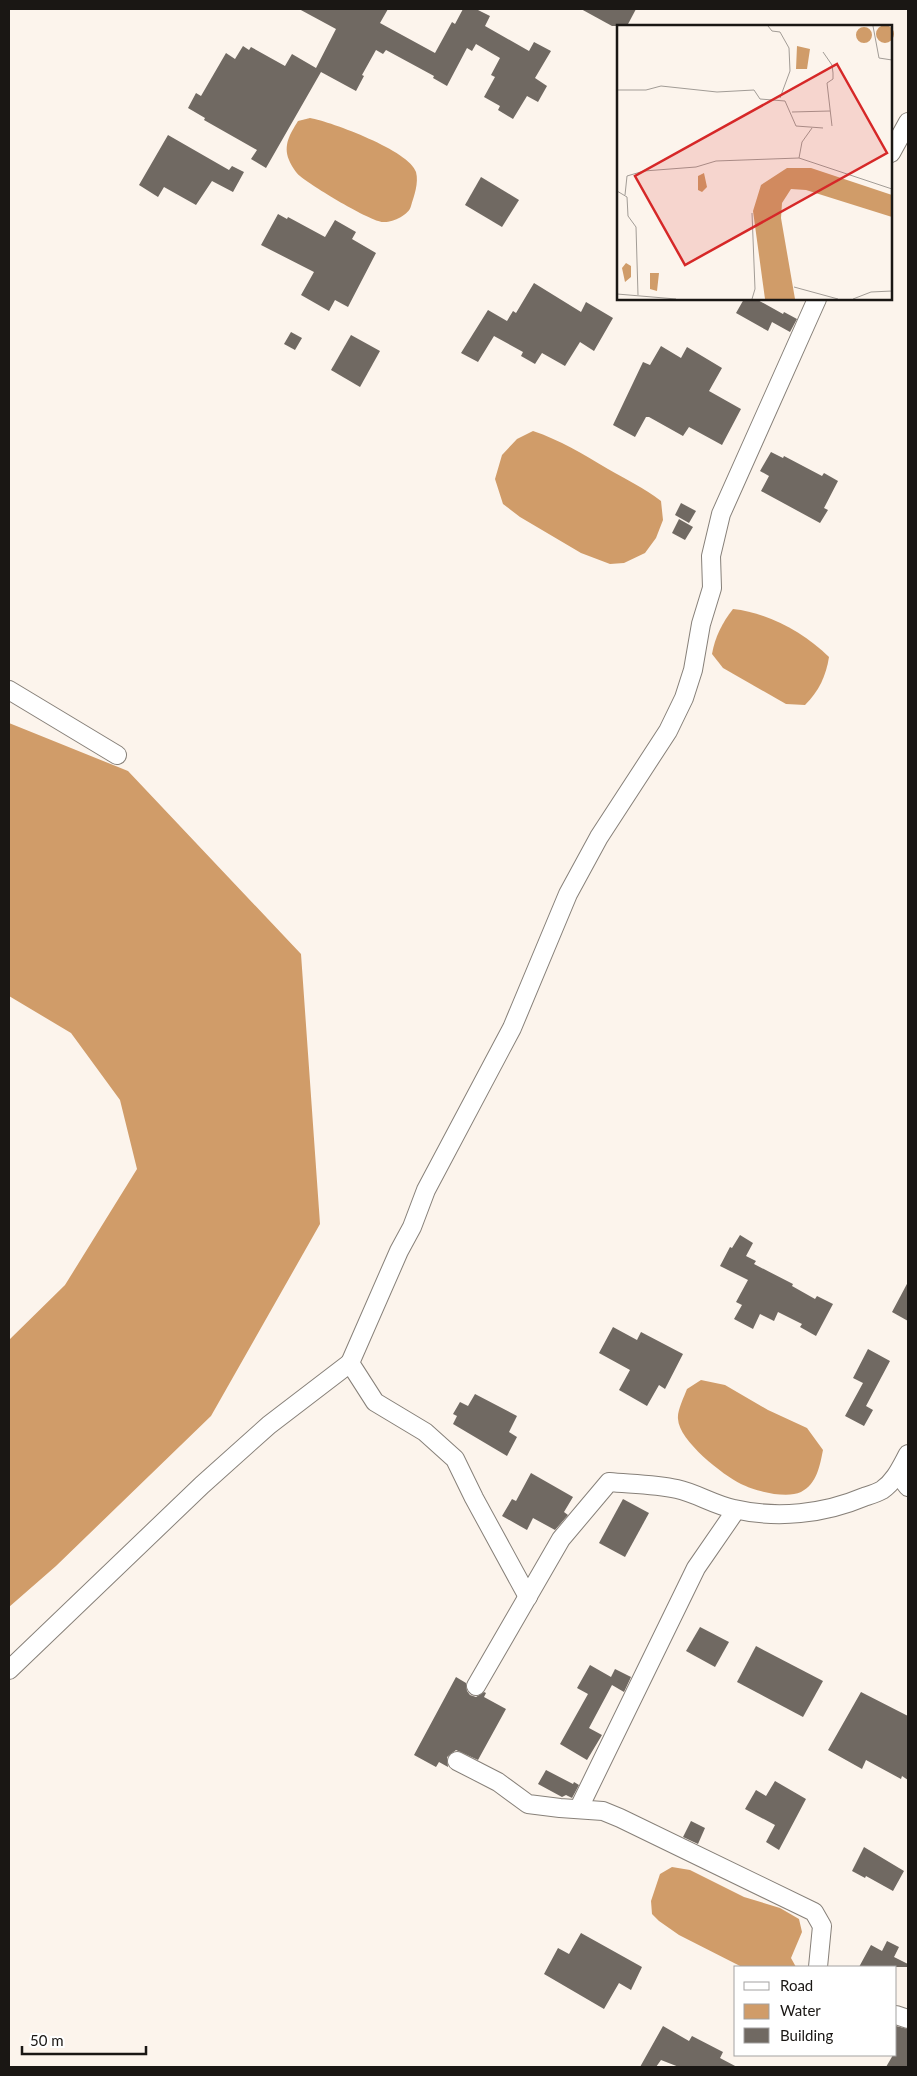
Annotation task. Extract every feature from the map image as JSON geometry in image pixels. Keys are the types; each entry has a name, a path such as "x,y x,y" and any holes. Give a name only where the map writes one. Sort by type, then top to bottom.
{"street":[{"path":"892,151 908,122"},
{"path":"9,1670 202,1486 269,1425 350,1363 398,1251 412,1227 426,1190 512,1028 568,894 599,837 668,731 684,698 693,670 701,624 712,588 711,556 721,514 817,300"},
{"path":"9,690 117,755"},
{"path":"350,1363 375,1402 425,1432 455,1459 528,1597"},
{"path":"476,1686 562,1539 609,1482 678,1489 720,1506 736,1510 764,1513 806,1512 829,1509 882,1490 903,1480 908,1454"},
{"path":"579,1808 696,1568 736,1510"},
{"path":"457,1761 498,1782 528,1804 603,1811 726,1868 814,1912 822,1926 818,1966"}],"water":[{"path":"310,118 352,131 386,147 411,164 416,172 417,181 410,209 400,218 391,221 383,222 376,220 341,202 298,175 287,155 287,144 298,121"},
{"path":"533,431 571,448 642,488 661,501 663,520 656,538 645,553 624,563 610,564 581,553 520,517 503,504 495,479 502,455 517,439"},
{"path":"733,609 760,615 785,625 829,657 821,683 805,705 786,704 723,668 712,654 720,630"},
{"path":"9,723 128,771 301,954 320,1224 211,1416 56,1566 9,1607 9,1340 65,1285 137,1169 120,1100 71,1033 9,996"},
{"path":"701,1380 725,1385 768,1410 807,1428 823,1450 817,1474 811,1484 806,1489 795,1494 787,1495 762,1491 747,1487 733,1480 703,1456 686,1437 680,1428 678,1419 687,1389"},
{"path":"672,1867 690,1870 744,1897 780,1908 799,1919 802,1932 791,1958 795,1966 740,1966 679,1935 652,1914 651,1901 660,1874"}],"building":[{"path":"299,9 388,9 380,23 435,53 452,22 455,24 463,9 476,9 490,16 485,26 529,51 534,42 551,51 535,78 547,86 538,102 527,96 513,119 498,110 500,106 484,97 495,77 491,75 500,58 476,44 472,51 467,48 447,86 433,78 434,76 386,50 383,54 376,50 362,75 364,76 356,91 321,72 266,168 251,159 257,150 204,120 205,118 188,108 196,93 201,96 226,53 235,59 243,46 249,50 251,47 285,66 292,54 316,68 336,29"},
{"path":"581,9 636,9 628,25 612,26"},
{"path":"168,135 229,170 232,166 244,172 233,192 212,181 196,205 164,187 158,197 139,185"},
{"path":"481,177 519,200 502,227 465,205"},
{"path":"278,214 287,219 288,217 325,237 335,220 356,232 352,239 376,253 348,307 335,300 329,311 301,295 314,272 261,245"},
{"path":"534,283 581,312 586,302 613,318 594,351 580,342 565,366 542,353 535,364 521,356 523,352 494,336 478,362 461,353 488,310 507,321 513,311 516,313"},
{"path":"743,300 758,300 783,314 784,312 797,319 790,332 772,322 768,331 736,313"},
{"path":"291,332 302,338 295,350 284,344"},
{"path":"351,335 380,351 360,387 331,370"},
{"path":"661,346 681,358 687,347 722,368 709,391 741,409 722,445 689,427 683,436 649,417 646,417 635,437 613,425 643,362 650,365"},
{"path":"771,452 783,458 784,456 822,476 824,473 838,481 824,508 828,510 820,523 761,491 769,476 760,471"},
{"path":"681,503 696,511 689,523 675,515"},
{"path":"679,519 693,527 685,540 672,533"},
{"path":"740,1235 753,1243 746,1256 756,1261 754,1264 793,1284 792,1286 815,1299 817,1296 833,1304 816,1336 800,1327 802,1324 778,1312 774,1321 760,1314 753,1329 734,1319 742,1305 736,1302 748,1280 720,1266 730,1247 732,1248"},
{"path":"908,1282 908,1321 892,1312"},
{"path":"613,1327 637,1340 641,1332 683,1354 665,1389 659,1385 647,1406 619,1390 630,1370 599,1353"},
{"path":"868,1349 890,1361 866,1406 873,1410 864,1426 845,1416 863,1383 853,1378"},
{"path":"475,1394 517,1416 509,1432 517,1437 507,1456 453,1424 457,1416 453,1414 460,1402 468,1406"},
{"path":"531,1473 573,1497 564,1512 568,1515 555,1530 533,1518 527,1530 502,1516 512,1499 516,1501"},
{"path":"623,1499 649,1513 625,1557 599,1543"},
{"path":"700,1627 729,1642 715,1667 686,1651"},
{"path":"756,1646 823,1681 803,1717 737,1682"},
{"path":"590,1665 611,1677 615,1669 631,1677 624,1692 612,1685 589,1728 602,1735 587,1760 560,1744 588,1694 577,1688"},
{"path":"456,1677 466,1683 467,1691 470,1695 476,1697 484,1692 486,1693 484,1697 506,1709 478,1760 456,1750 447,1757 448,1767 439,1762 436,1767 414,1755"},
{"path":"861,1692 908,1716 908,1780 902,1776 901,1779 866,1760 862,1769 828,1750"},
{"path":"546,1770 573,1784 574,1782 579,1785 572,1798 566,1795 562,1797 538,1784"},
{"path":"775,1781 806,1799 779,1850 766,1842 775,1825 745,1809 756,1790 766,1796"},
{"path":"691,1821 705,1828 698,1844 683,1837"},
{"path":"864,1847 904,1871 893,1891 866,1876 865,1878 852,1871"},
{"path":"581,1933 642,1967 631,1990 619,1983 604,2009 544,1974 558,1948 569,1954"},
{"path":"887,1941 899,1947 894,1957 908,1964 908,1967 860,1966 871,1945 882,1951"},
{"path":"663,2026 689,2041 692,2036 723,2052 720,2058 737,2067 679,2067 661,2060 656,2067 640,2067"},
{"path":"897,2026 908,2029 908,2067 886,2067 892,2056 897,2056"}]}
